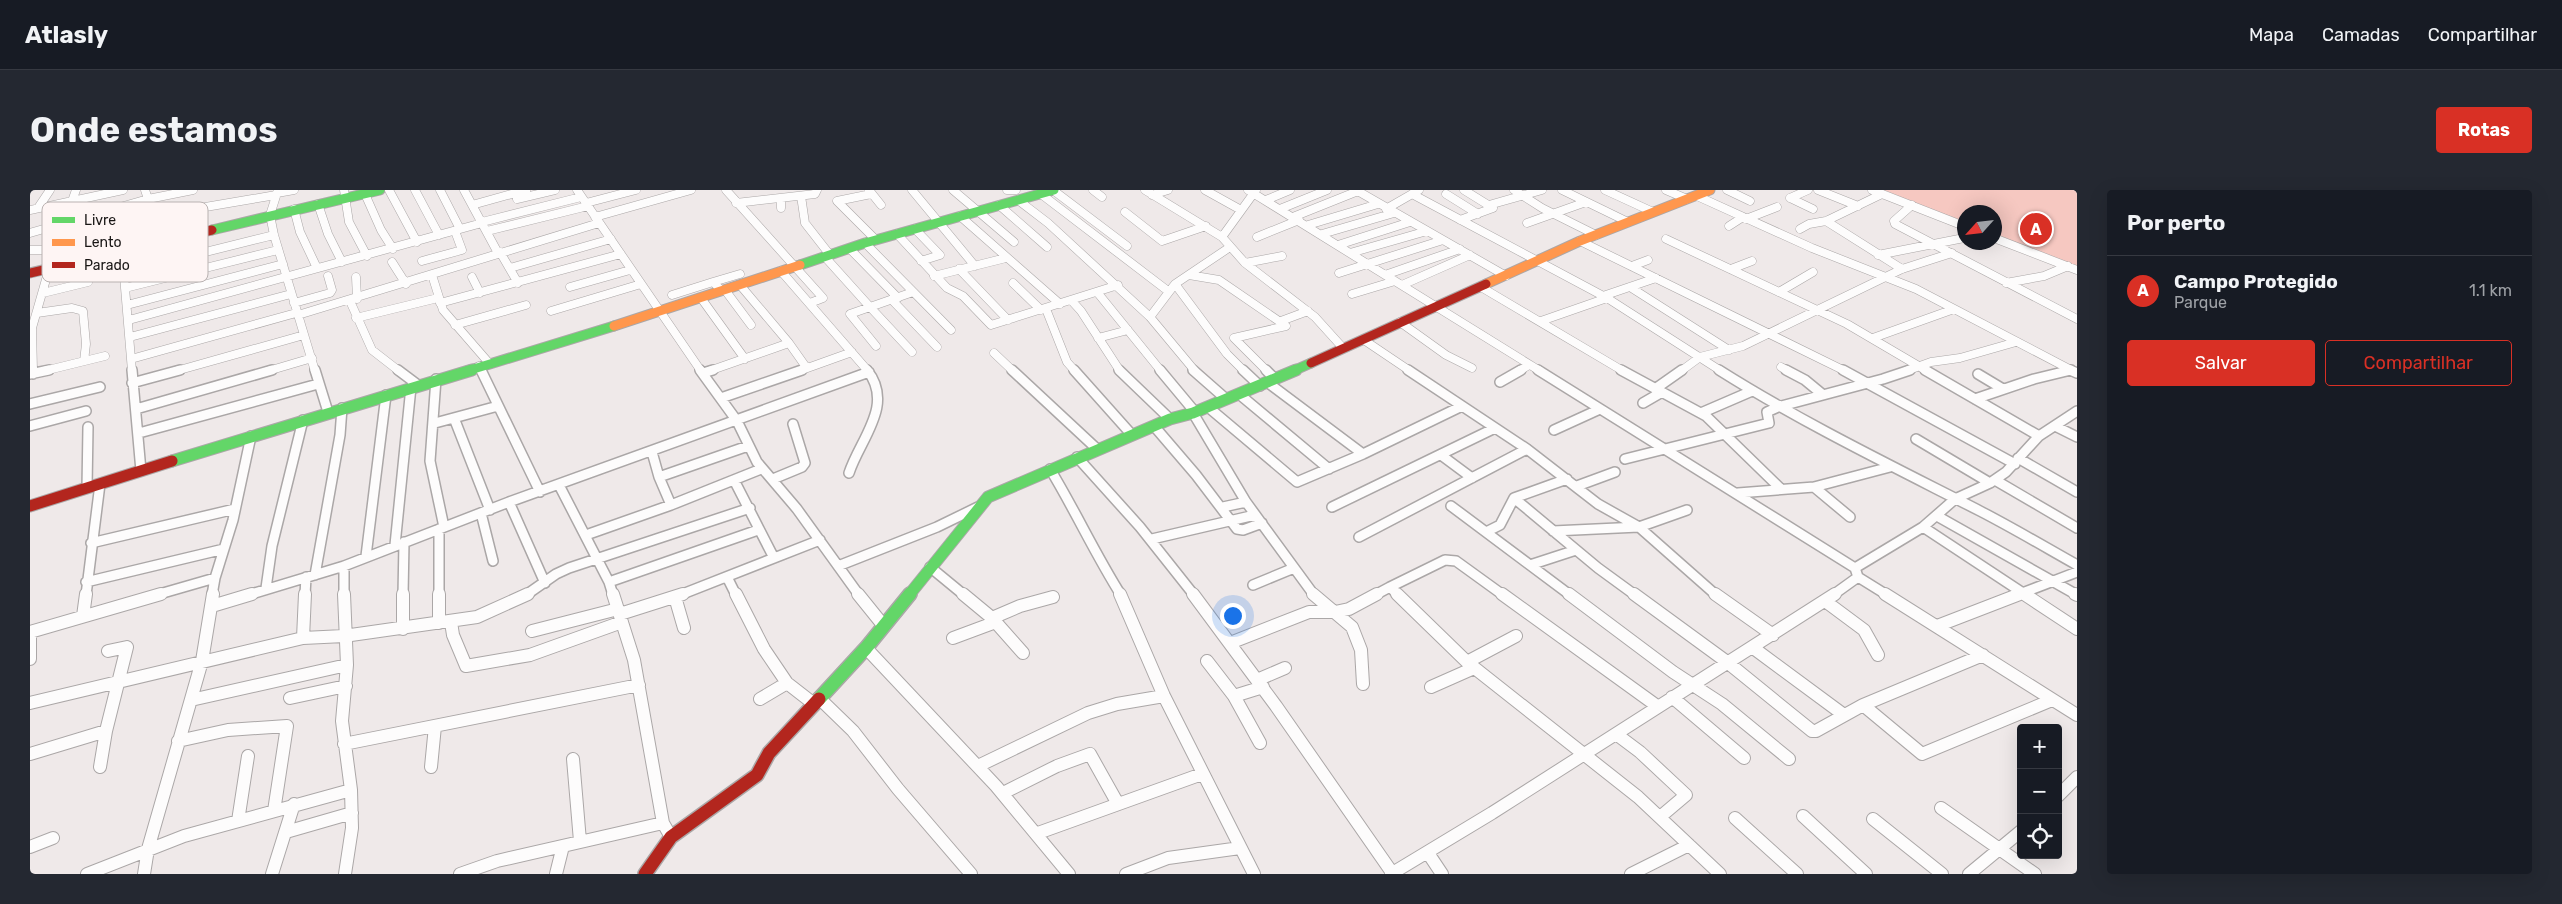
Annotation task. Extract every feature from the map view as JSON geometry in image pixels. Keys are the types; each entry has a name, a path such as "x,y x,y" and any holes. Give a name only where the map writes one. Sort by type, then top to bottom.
{"street":[{"path":"34,209 50,190"},
{"path":"71,200 76,190"},
{"path":"63,202 123,190"},
{"path":"145,190 148,199"},
{"path":"137,202 193,190"},
{"path":"208,206 294,190"},
{"path":"208,231 318,204 344,194 365,194 379,190"},
{"path":"389,190 417,242"},
{"path":"415,190 439,235"},
{"path":"422,261 462,250 457,230 440,190"},
{"path":"466,190 472,205 518,283"},
{"path":"472,205 526,190"},
{"path":"513,200 554,190"},
{"path":"129,320 582,196 636,190"},
{"path":"130,359 354,300 691,190"},
{"path":"726,190 787,269 810,303 869,372 877,390 878,402 869,431 853,460 849,473"},
{"path":"736,203 814,194 817,190"},
{"path":"843,193 858,190"},
{"path":"912,190 975,266"},
{"path":"953,190 1014,242"},
{"path":"1007,190 1017,195 1118,285 1150,316 1187,364 1226,399"},
{"path":"30,506 328,412 659,312 701,298 740,279 787,269 896,234 999,206 1017,195 1041,194 1053,190 1127,246"},
{"path":"1093,190 1102,197"},
{"path":"1145,190 1222,236 1246,263 1308,311 1343,348"},
{"path":"1152,195 1168,190"},
{"path":"1205,190 1240,210"},
{"path":"1266,200 1290,190"},
{"path":"1280,209 1327,190"},
{"path":"1460,220 1493,208 1466,190"},
{"path":"1514,190 1553,214 1596,235"},
{"path":"1489,205 1542,190"},
{"path":"1562,190 1628,222"},
{"path":"1605,190 1653,212"},
{"path":"1666,190 1692,197 1916,289 2074,372"},
{"path":"645,874 671,837 756,774 769,753 866,648 988,497 1097,449 1170,419 1208,407 1267,382 1540,261 1580,241 1710,190"},
{"path":"1726,190 1750,202"},
{"path":"1808,190 1790,198 1813,209"},
{"path":"1818,190 1858,206"},
{"path":"1872,190 1957,223"},
{"path":"758,191 761,199"},
{"path":"1222,236 1252,191 1738,493 1936,626 2077,715"},
{"path":"1257,237 1357,191 1506,276"},
{"path":"881,205 870,192 837,202 913,292 951,330"},
{"path":"1386,209 1415,192 1460,220 1605,297 1778,407 2077,565"},
{"path":"277,193 270,215 274,236 328,412"},
{"path":"344,194 354,235 367,256"},
{"path":"365,194 380,230 393,249"},
{"path":"1041,194 1062,212 1171,288 1227,354 1362,454"},
{"path":"1446,194 1478,214"},
{"path":"1800,229 1809,224 1826,221 1882,194"},
{"path":"582,196 630,270 737,422 761,469 773,479 820,540 872,614 883,625"},
{"path":"487,231 582,196"},
{"path":"801,196 805,223 828,256 870,307 912,352"},
{"path":"781,198 781,208"},
{"path":"1527,223 1586,202"},
{"path":"318,204 328,234 342,262"},
{"path":"1308,226 1378,204"},
{"path":"1912,205 1894,222 2077,319"},
{"path":"999,206 1047,248"},
{"path":"1729,226 1745,218 1777,207"},
{"path":"294,209 300,232 317,268"},
{"path":"1125,212 1162,241 1206,226"},
{"path":"1322,234 1394,213"},
{"path":"960,216 1060,304"},
{"path":"1826,221 1902,269"},
{"path":"1338,245 1410,222"},
{"path":"30,233 42,229"},
{"path":"915,229 940,255 921,261"},
{"path":"1350,253 1427,231"},
{"path":"896,234 934,276 947,288 963,296 991,325 1118,285"},
{"path":"208,252 274,236"},
{"path":"510,268 610,239"},
{"path":"1666,239 1819,310 1873,338 2039,436"},
{"path":"1339,274 1443,240"},
{"path":"1878,254 1957,240"},
{"path":"1580,241 1771,333 2077,492"},
{"path":"2002,241 2077,270"},
{"path":"1150,316 1171,288 1230,247"},
{"path":"850,249 937,346"},
{"path":"1385,275 1460,249"},
{"path":"208,267 278,250"},
{"path":"1643,403 1700,357 1729,350 1771,333 1902,269 1952,253"},
{"path":"356,318 480,293 621,254"},
{"path":"1352,294 1398,283 1470,255"},
{"path":"1246,263 1282,256"},
{"path":"934,276 1006,258"},
{"path":"1632,266 1648,260"},
{"path":"1731,269 1752,261"},
{"path":"392,262 406,284"},
{"path":"127,305 283,264"},
{"path":"2006,282 2044,276 2068,266"},
{"path":"787,269 823,298 810,303"},
{"path":"570,287 630,270"},
{"path":"959,270 1008,320"},
{"path":"1779,292 1813,272"},
{"path":"432,275 439,301 484,365 498,406 540,492"},
{"path":"294,303 330,293 332,290 328,276"},
{"path":"1189,276 1218,280 1281,321 1285,327 1234,338 1267,382"},
{"path":"356,277 354,292 356,318 372,350 415,386"},
{"path":"472,277 480,293"},
{"path":"1541,321 1656,278"},
{"path":"740,279 806,367"},
{"path":"46,282 34,317 31,341 31,374 105,356"},
{"path":"30,300 88,282"},
{"path":"125,282 132,383 142,471"},
{"path":"125,288 149,282"},
{"path":"1013,283 1043,310 1068,362 1132,435"},
{"path":"551,311 641,284"},
{"path":"1481,286 1659,391 1700,413 1726,434 1781,489"},
{"path":"1630,287 1729,350"},
{"path":"672,295 720,288"},
{"path":"720,288 752,325"},
{"path":"876,346 850,314 913,292"},
{"path":"1097,292 1194,412 1246,502 1294,568 1322,605 1346,620 1358,637 1363,684"},
{"path":"130,337 291,294"},
{"path":"701,298 745,359"},
{"path":"1071,300 1122,374 1170,419"},
{"path":"455,325 526,304"},
{"path":"34,317 72,308 83,311 86,344 84,361"},
{"path":"1873,338 1954,309"},
{"path":"1281,321 1308,311"},
{"path":"1400,322 1446,355 1472,368"},
{"path":"1098,338 1128,330"},
{"path":"132,383 304,335"},
{"path":"1364,340 1527,449 1598,504 1638,527 1712,592 1773,635"},
{"path":"1625,458 1662,447 1769,423 1767,412 1778,407 1867,383 1918,366 2016,342"},
{"path":"703,372 789,344"},
{"path":"720,398 852,352"},
{"path":"994,353 1097,449"},
{"path":"136,409 312,358"},
{"path":"1500,382 1530,365"},
{"path":"1781,367 1805,380 1822,394"},
{"path":"212,606 266,588 344,566 509,502 737,422 869,372"},
{"path":"1976,399 2003,389 2074,372"},
{"path":"1978,374 2003,389"},
{"path":"436,379 435,423 430,461 441,528 439,623"},
{"path":"139,433 318,384"},
{"path":"403,629 400,544 415,386"},
{"path":"30,404 100,387"},
{"path":"1700,413 1752,392"},
{"path":"1239,394 1329,469"},
{"path":"366,556 386,395"},
{"path":"435,423 498,406"},
{"path":"1208,407 1294,481 1301,481 1462,406"},
{"path":"302,638 310,576 340,435 342,408"},
{"path":"1554,430 1600,409"},
{"path":"1077,458 1152,539 1260,683 1392,874 1586,754 1692,684 1825,601 1857,572 1923,527 1955,499 1992,481 2016,461 2039,436 2077,411"},
{"path":"30,426 86,412"},
{"path":"454,418 486,511 493,561"},
{"path":"266,588 272,546 303,420"},
{"path":"773,479 802,467 805,463 793,424"},
{"path":"1154,426 1231,519"},
{"path":"2055,426 2077,437"},
{"path":"87,488 88,427"},
{"path":"1332,507 1495,428"},
{"path":"144,874 148,849 202,661 215,578 235,509 251,436"},
{"path":"1916,439 2077,528"},
{"path":"659,477 748,446"},
{"path":"1359,537 1527,449"},
{"path":"652,452 659,477 671,505"},
{"path":"1441,455 1472,478"},
{"path":"1738,493 1814,487 1890,467"},
{"path":"586,535 671,505 761,469"},
{"path":"1050,469 1073,507 1093,550 1123,599 1164,696 1254,874"},
{"path":"1577,486 1615,472"},
{"path":"1486,532 1500,525 1514,498 1567,479"},
{"path":"734,480 774,558"},
{"path":"83,616 90,543 98,510 100,484"},
{"path":"559,485 609,582 620,615 634,660 663,824 671,837"},
{"path":"1814,487 1850,517"},
{"path":"1514,498 1576,550 1727,662 1812,731 1863,705 1983,654"},
{"path":"509,502 545,582"},
{"path":"1223,507 1246,502"},
{"path":"1451,506 1672,672 1722,704 1789,759"},
{"path":"30,703 302,638 344,636 403,629 478,617 521,599 569,568 598,560 750,508"},
{"path":"838,566 936,528 978,508"},
{"path":"90,543 235,509"},
{"path":"1553,531 1612,530 1638,527 1687,510"},
{"path":"1937,516 2077,595"},
{"path":"1152,539 1231,519 1258,519"},
{"path":"1923,527 2077,629"},
{"path":"609,582 758,530"},
{"path":"451,622 453,635 466,666 540,653 620,615 675,597 820,540"},
{"path":"86,582 224,548"},
{"path":"1530,565 1576,550"},
{"path":"1230,643 1309,612 1335,612 1349,609 1445,560 1456,561 1658,706"},
{"path":"344,566 344,636 347,665 342,722 352,812 351,841 345,874"},
{"path":"930,567 994,620 1023,653"},
{"path":"1253,585 1294,568"},
{"path":"1936,626 2024,594 2077,572"},
{"path":"727,577 764,649 786,683 817,701 853,731 898,789 971,874"},
{"path":"30,659 30,633 215,578"},
{"path":"1390,587 1471,665 1586,754 1660,817 1720,874"},
{"path":"675,597 684,628"},
{"path":"953,638 1053,597"},
{"path":"1825,601 1864,630 1878,655"},
{"path":"532,631 620,615"},
{"path":"1431,687 1471,665 1516,636"},
{"path":"100,768 106,731 127,647 108,651"},
{"path":"1752,647 1844,715"},
{"path":"866,648 1003,793 1038,833 1068,874"},
{"path":"1208,661 1234,696 1260,743"},
{"path":"191,700 347,665"},
{"path":"1234,696 1285,668"},
{"path":"760,699 786,683"},
{"path":"344,744 638,685"},
{"path":"290,698 346,686"},
{"path":"978,766 1088,713 1117,704 1164,696"},
{"path":"1672,697 1744,758"},
{"path":"1863,705 1922,754 2052,700"},
{"path":"178,741 236,729 287,726 274,811"},
{"path":"431,767 435,726"},
{"path":"30,754 106,731"},
{"path":"1616,734 1640,752 1686,795 1660,817"},
{"path":"1003,793 1058,766 1090,754 1094,758 1118,804"},
{"path":"238,820 248,756"},
{"path":"574,758 580,841"},
{"path":"1038,833 1202,774"},
{"path":"2062,792 2077,777"},
{"path":"87,874 148,849 238,820 351,790"},
{"path":"272,874 294,804"},
{"path":"1941,808 2035,874"},
{"path":"286,832 352,812"},
{"path":"1803,816 1866,874"},
{"path":"1735,818 1797,874"},
{"path":"1873,819 1942,874"},
{"path":"460,874 497,860 663,824"},
{"path":"1969,874 2017,834"},
{"path":"30,846 53,838"},
{"path":"556,874 563,846"},
{"path":"1636,873 1689,846"},
{"path":"1126,874 1168,858 1240,848"},
{"path":"1428,853 1442,874"}],"shaded area":[{"path":"1881,190 2077,190 2077,268 2002,238 2002,205 1957,205 1957,220"}],"traffic: fast":[{"path":"212,230 380,190"},
{"path":"800,265 865,243 1054,190"},
{"path":"172,461 614,326"},
{"path":"819,699 866,648 988,497 1170,419 1193,413 1311,363"}],"traffic: slow":[{"path":"1486,284 1580,241 1710,190"},
{"path":"614,326 800,265"}],"traffic: jam":[{"path":"208,231 212,230"},
{"path":"30,273 42,270"},
{"path":"1311,363 1486,284"},
{"path":"30,506 172,461"},
{"path":"645,874 671,837 757,775 769,753 819,699"}],"place":[{"name":"Campo Protegido","path":"2036,229"}]}
